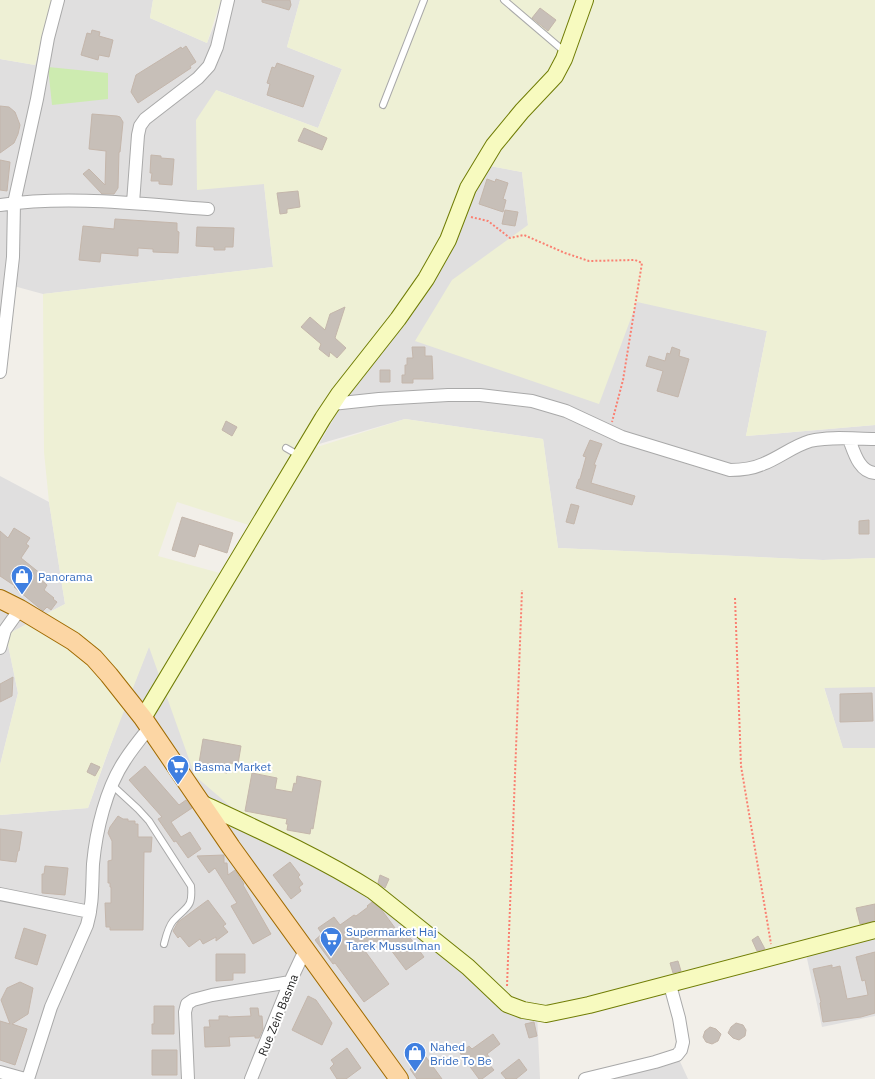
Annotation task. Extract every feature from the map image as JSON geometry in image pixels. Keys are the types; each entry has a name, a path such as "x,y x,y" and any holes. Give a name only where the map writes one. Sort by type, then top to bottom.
{"main road":[{"path":"0,599 20,609 73,641 94,658 109,675 146,723 231,847 399,1079"}],"street":[{"path":"0,372 14,257 14,203 37,99 48,38 58,0"},
{"path":"133,203 140,126 145,119 198,78 210,66 217,47 228,0"},
{"path":"0,1072 27,1079 51,1007 87,925 90,912 98,837 103,813 112,785 293,452 398,319 426,279 441,254 475,174 494,145 522,111 549,84 560,68 585,0"},
{"path":"0,206 14,203 62,200 133,203 208,209"},
{"path":"332,404 379,399 448,395 480,395 532,401 566,412 622,438 730,470 742,470 763,464 810,441 825,439 875,439"},
{"path":"849,439 862,468 867,472 875,473"},
{"path":"0,648 5,630 20,609"},
{"path":"201,803 358,881 373,891 468,967 507,1004 523,1010 546,1014 589,1005 670,985 773,956 875,930"},
{"path":"0,894 90,912"},
{"name":"Rue Zein Basma","path":"251,1079 290,982 305,950"},
{"path":"188,1079 185,1012 187,1004 193,1000 212,995 290,982"},
{"path":"585,1079 655,1062 677,1055 681,1050 683,1042 679,1018 670,985"}],"lane":[{"path":"383,105 424,0"},
{"path":"504,0 566,53"},
{"path":"112,785 150,821 191,886 192,895 189,907 172,922 167,932 164,944"}],"path":[{"path":"458,213 488,221 510,238 524,235 565,253 589,261 635,260 642,262 623,380 610,432"},
{"path":"507,1004 522,590"},
{"path":"735,598 741,766 773,956"}],"shaded area":[{"path":"54,0 153,0 150,18 207,43 224,0 300,0 287,47 342,69 318,128 216,90 264,184 273,267 43,294 10,285 0,366 0,59 35,65"},
{"path":"490,166 522,172 528,225 637,301 767,331 746,436 875,425 875,558 823,560 558,548 543,439 405,419 319,444 384,332"},
{"path":"0,476 49,502 65,604 6,635 18,693 0,765"},
{"path":"149,646 286,836 537,1013 540,1079 0,1079 0,815 88,808 117,727"},
{"path":"824,687 875,687 875,748 843,749"},
{"path":"875,935 875,1016 822,1027 806,954"},
{"path":"677,1055 688,1079 577,1079"}],"green space":[{"path":"0,0 54,0 35,65 0,59"},
{"path":"153,0 221,0 207,43 150,18"},
{"path":"300,0 875,0 875,425 746,436 767,331 637,302 599,404 415,341 452,280 528,225 522,172 490,166 384,332 314,448 405,419 543,439 558,548 823,560 875,558 875,687 824,688 843,748 875,748 875,935 544,1010 511,1004 387,894 237,812 195,776 149,647 106,757 88,808 0,815 0,765 18,693 6,635 65,604 49,502 44,452 43,294 273,267 264,184 197,190 196,120 216,90 318,128 342,69 287,47","holes":["177,502 255,527 227,575 158,556"]},
{"path":"48,67 108,73 108,99 52,105"}],"building":[{"path":"262,0 290,0 291,5 289,10 262,2"},
{"path":"540,8 556,20 548,31 532,18"},
{"path":"92,30 100,32 99,36 113,40 109,57 99,55 98,60 81,55 87,33 91,34"},
{"path":"186,46 196,62 190,66 191,68 138,103 131,92 136,75 181,47 182,49"},
{"path":"277,63 314,76 303,107 267,95 270,84 267,83 272,67 275,68"},
{"path":"0,106 9,107 15,112 20,125 14,143 0,153"},
{"path":"92,114 117,116 120,117 123,122 119,152 118,188 114,194 102,194 83,174 89,169 105,185 106,151 89,149"},
{"path":"304,128 327,138 322,150 298,141"},
{"path":"151,155 161,156 161,158 174,159 172,185 159,184 159,181 151,181"},
{"path":"0,160 10,162 7,191 0,190"},
{"path":"487,179 495,182 496,179 508,183 503,199 506,200 503,212 479,204"},
{"path":"298,191 300,207 287,209 287,213 280,214 277,193"},
{"path":"505,210 518,212 515,226 502,224"},
{"path":"115,219 177,223 177,231 179,232 178,253 153,252 153,249 138,248 138,256 101,253 100,262 79,260 83,226 114,229"},
{"path":"197,227 234,228 233,247 225,247 225,250 214,250 214,247 196,246"},
{"path":"345,307 335,338 346,348 337,358 330,352 329,357 319,349 321,344 301,327 310,317 325,330 330,314"},
{"path":"412,347 425,347 425,356 432,356 433,379 413,379 413,383 402,383 402,375 405,375 407,358 413,358"},
{"path":"672,347 680,350 679,356 689,359 678,397 657,391 663,371 646,366 649,356 665,361 667,353 670,354"},
{"path":"380,370 390,370 390,382 380,382"},
{"path":"226,421 237,427 232,436 222,430"},
{"path":"590,440 602,444 594,465 596,465 591,483 635,496 632,505 576,488 586,457 583,456"},
{"path":"571,504 579,506 574,524 566,522"},
{"path":"182,517 233,533 227,553 199,544 195,557 172,550"},
{"path":"869,520 869,534 859,534 859,521"},
{"path":"14,528 30,538 26,544 29,546 21,558 41,574 38,577 47,585 44,590 57,602 51,610 47,607 43,611 14,587 15,586 0,576 0,531 8,538"},
{"path":"13,677 12,696 0,702 0,684"},
{"path":"872,693 873,721 840,722 840,694"},
{"path":"203,739 241,746 238,764 229,763 227,773 210,770 211,765 199,763"},
{"path":"91,763 100,767 95,776 87,772"},
{"path":"145,766 179,805 186,800 192,808 171,822 181,837 190,832 201,849 188,858 176,841 174,842 158,819 162,817 129,780"},
{"path":"252,773 277,778 275,789 292,792 294,783 296,784 297,776 321,781 313,829 311,828 310,834 287,830 287,819 245,811"},
{"path":"118,816 123,819 128,819 128,821 135,821 135,824 138,824 138,837 152,837 151,852 144,852 143,930 110,930 110,927 106,927 105,903 111,903 111,887 110,883 108,883 108,861 112,860 112,841 108,833 110,827"},
{"path":"0,829 22,832 16,862 0,860"},
{"path":"224,855 224,863 227,863 228,875 235,870 271,934 253,944 231,906 237,903 215,868 209,873 197,856"},
{"path":"290,862 300,875 298,877 303,884 299,887 301,891 291,899 273,875"},
{"path":"45,866 68,868 65,895 42,893 42,874 44,874"},
{"path":"380,875 389,879 385,888 378,883"},
{"path":"208,900 226,924 223,926 228,932 216,941 216,937 203,944 200,939 189,947 180,936 178,938 173,931 178,922"},
{"path":"372,902 381,909 398,932 403,928 424,957 406,970 382,938 365,951 389,984 364,1002 335,963 333,964 315,940 322,934 318,928 334,917 340,925 354,915 356,916"},
{"path":"875,904 875,921 860,924 856,908"},
{"path":"24,928 46,935 37,965 15,958"},
{"path":"758,936 765,949 757,951 752,940"},
{"path":"875,952 875,1013 861,1017 823,1022 821,1002 813,969 832,965 832,968 840,966 847,999 868,995 865,980 862,981 856,957"},
{"path":"216,954 245,954 245,973 233,973 233,980 216,981"},
{"path":"678,961 681,971 673,973 670,963"},
{"path":"20,982 33,988 28,1014 12,1024 27,1029 15,1065 0,1060 0,1021 10,1024 1,1000 7,988"},
{"path":"308,996 316,1000 332,1023 322,1045 292,1030"},
{"path":"154,1006 174,1006 174,1034 152,1034 152,1024 154,1024"},
{"path":"250,1008 258,1008 259,1016 262,1016 263,1029 259,1038 255,1038 255,1036 229,1037 230,1046 205,1047 204,1027 210,1027 209,1020 219,1020 219,1016 251,1016"},
{"path":"534,1022 537,1036 529,1038 525,1024"},
{"path":"736,1023 743,1025 746,1030 745,1036 739,1040 733,1038 728,1033 731,1027"},
{"path":"710,1027 716,1029 721,1034 718,1041 712,1044 706,1042 703,1037 705,1031"},
{"path":"493,1034 500,1044 487,1054 492,1061 488,1063 494,1070 482,1079 479,1079 460,1053 469,1046 472,1049"},
{"path":"347,1048 361,1068 346,1079 337,1079 330,1068 334,1064 331,1060"},
{"path":"152,1050 177,1050 177,1075 152,1075"},
{"path":"426,1057 442,1079 417,1079 410,1069"},
{"path":"519,1059 527,1070 516,1079 506,1079 501,1073"}],"place":[{"name":"Panorama","path":"22,596"},
{"name":"Basma Market","path":"178,786"},
{"name":"Supermarket Haj Tarek Mussulman","path":"331,958"},
{"name":"Nahed Bride To Be","path":"415,1072"}]}
